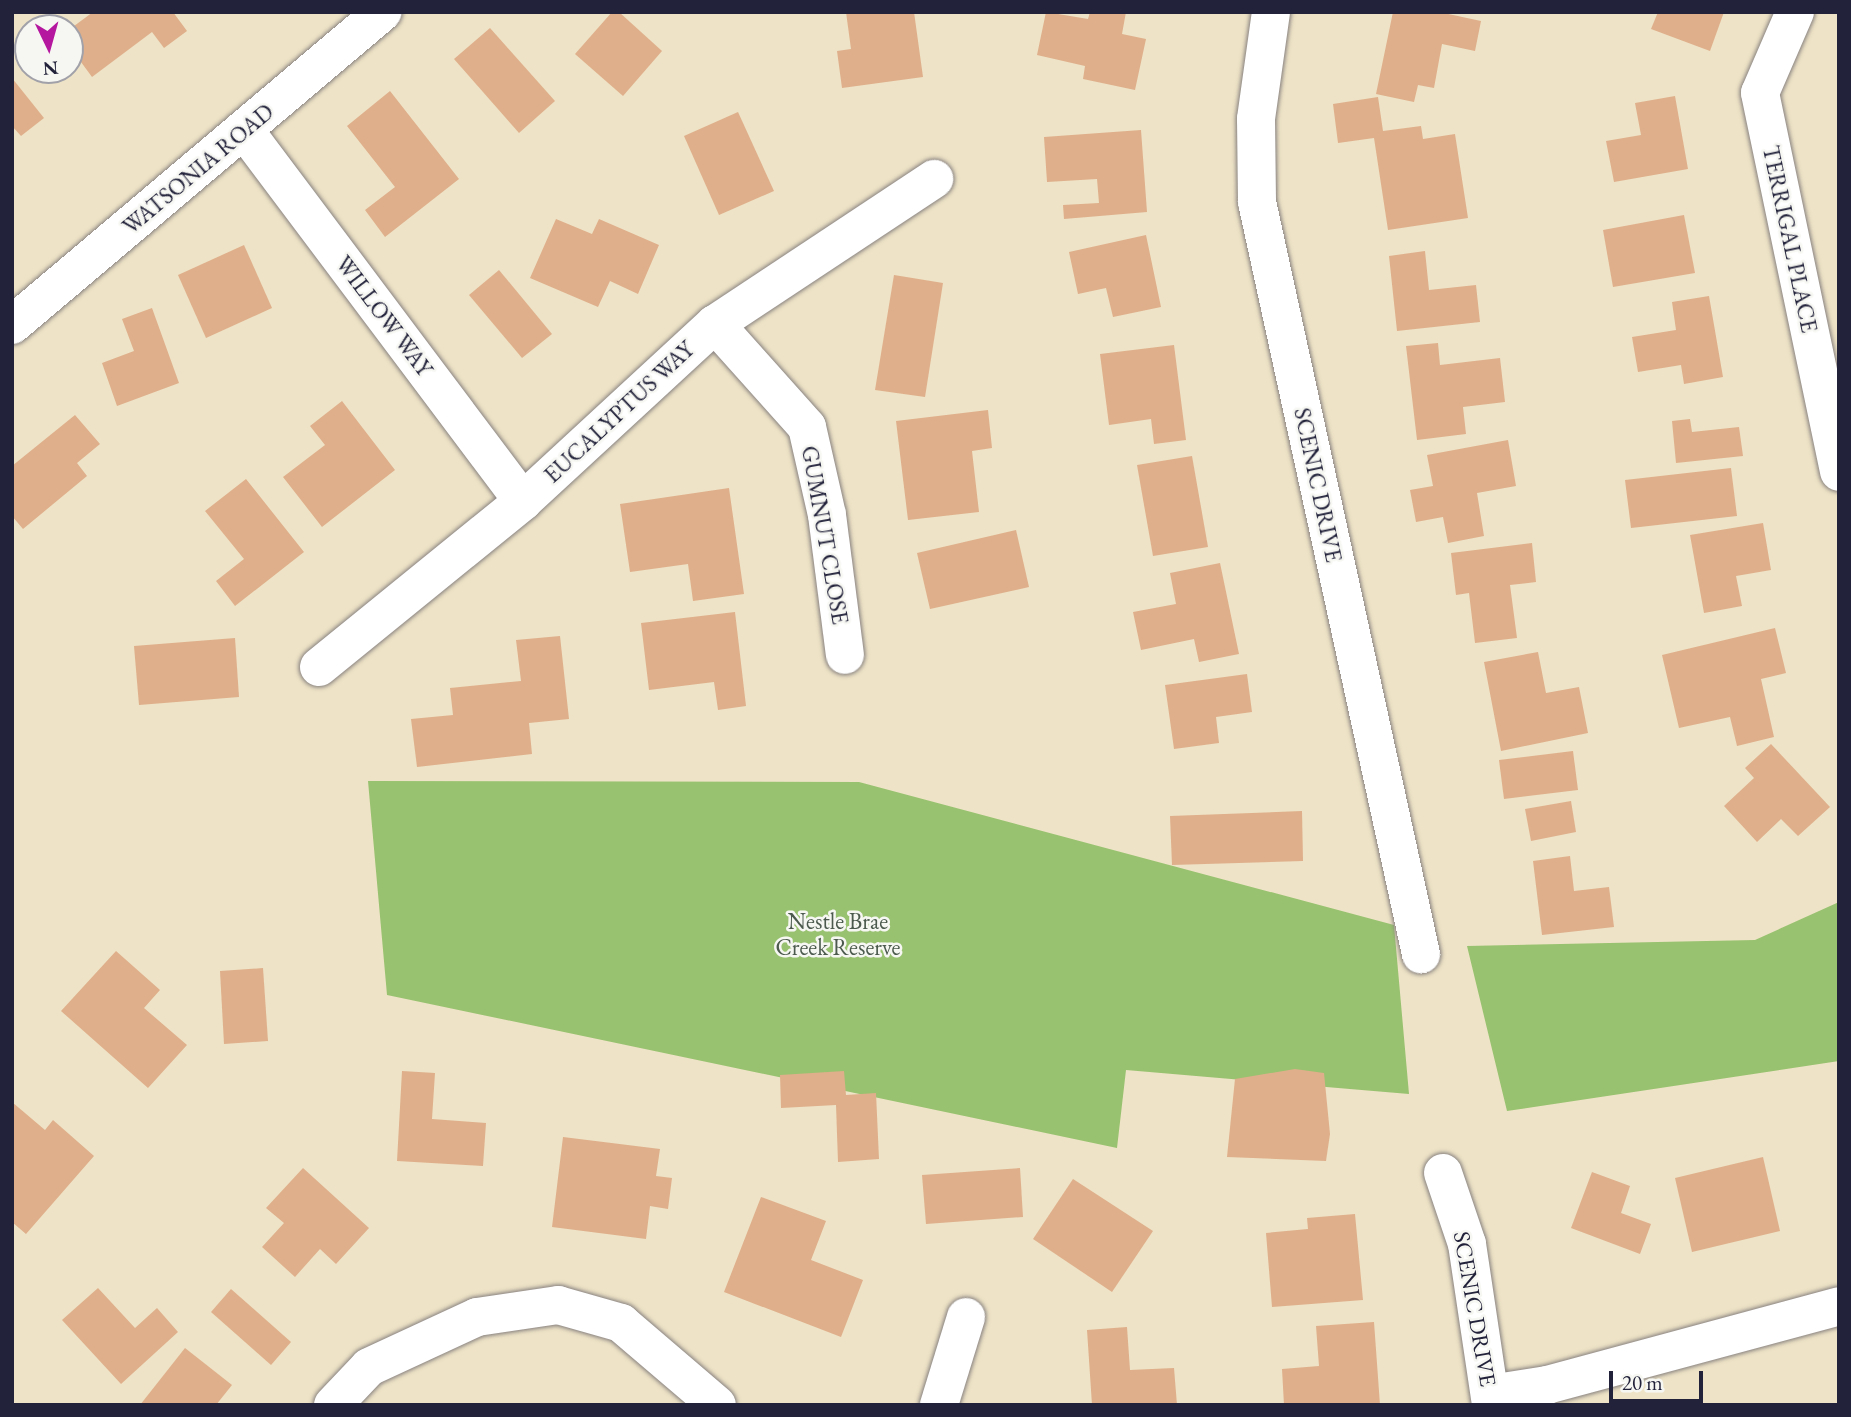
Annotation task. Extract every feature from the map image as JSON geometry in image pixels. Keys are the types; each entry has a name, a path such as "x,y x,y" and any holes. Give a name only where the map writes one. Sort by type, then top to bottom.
{"street":[{"name":"WATSONIA ROAD","path":"12,325 383,12"},
{"name":"SCENIC DRIVE","path":"1271,12 1256,118 1257,202 1421,954"},
{"name":"TERRIGAL PLACE","path":"1795,12 1760,93 1835,433 1839,472"},
{"name":"WILLOW WAY","path":"245,131 523,501"},
{"name":"EUCALYPTUS WAY","path":"319,667 523,501 715,324 934,179"},
{"name":"GUMNUT CLOSE","path":"715,324 807,427 827,515 845,655"},
{"name":"SCENIC DRIVE","path":"1443,1173 1467,1244 1491,1399"},
{"path":"333,1405 369,1367 477,1317 558,1305 621,1322 717,1405"},
{"path":"1491,1399 1839,1306"},
{"path":"939,1405 966,1317"}],"green space":[{"name":"Nestle Brae Creek Reserve","path":"368,781 859,782 1394,925 1409,1094 1126,1070 1117,1148 387,995"},
{"path":"1839,902 1839,1061 1507,1111 1467,946 1755,940"}],"building":[{"path":"93,12 173,12 187,31 164,48 152,32 92,77 84,66 84,19"},
{"path":"612,12 619,12 662,51 623,96 575,54"},
{"path":"846,12 914,12 923,77 842,88 837,51 851,49"},
{"path":"1046,12 1088,19 1090,12 1126,12 1122,34 1146,39 1135,90 1083,79 1085,66 1037,55"},
{"path":"1393,12 1439,12 1481,21 1475,51 1442,44 1434,88 1418,85 1414,102 1376,94"},
{"path":"1658,12 1724,12 1710,51 1651,29"},
{"path":"490,28 555,101 519,133 454,59"},
{"path":"12,78 14,84 44,118 21,136 12,126"},
{"path":"390,91 459,179 385,237 365,210 395,187 347,126"},
{"path":"1675,96 1688,169 1614,182 1606,141 1641,135 1635,103"},
{"path":"1378,97 1383,131 1421,126 1423,139 1455,134 1468,218 1388,230 1374,138 1338,143 1333,104"},
{"path":"738,112 774,191 719,215 684,136"},
{"path":"1141,130 1147,212 1064,219 1063,205 1099,203 1097,179 1047,182 1044,137"},
{"path":"1684,215 1695,273 1613,287 1603,230"},
{"path":"556,219 592,234 599,219 659,245 638,294 610,281 598,307 530,278"},
{"path":"1146,235 1161,307 1113,317 1106,288 1078,294 1069,252"},
{"path":"244,245 272,308 206,338 178,275"},
{"path":"1425,251 1429,290 1476,285 1480,322 1397,331 1389,256"},
{"path":"499,270 552,334 522,358 469,295"},
{"path":"894,275 943,283 925,397 875,390"},
{"path":"1709,296 1723,377 1684,384 1681,365 1638,372 1632,337 1676,330 1672,302"},
{"path":"152,308 179,383 117,406 102,363 134,351 122,319"},
{"path":"1438,343 1440,365 1500,358 1505,402 1463,407 1466,434 1417,440 1406,346"},
{"path":"1174,345 1186,440 1154,444 1151,419 1109,425 1100,354"},
{"path":"342,401 395,470 322,527 283,477 325,445 310,426"},
{"path":"988,410 992,448 972,451 979,512 908,520 896,421"},
{"path":"75,415 100,444 77,463 87,476 23,529 12,516 12,466"},
{"path":"1690,419 1692,432 1739,427 1743,456 1676,463 1672,421"},
{"path":"1508,440 1516,486 1477,493 1484,536 1448,543 1443,517 1416,522 1410,490 1433,486 1427,455"},
{"path":"1192,456 1208,547 1153,556 1137,465"},
{"path":"1731,468 1737,516 1631,528 1625,480"},
{"path":"246,479 304,552 235,606 216,581 244,559 205,511"},
{"path":"729,488 744,594 693,601 688,564 630,572 620,504"},
{"path":"1763,523 1771,570 1736,576 1742,606 1704,613 1690,535"},
{"path":"1016,530 1029,587 930,609 917,553"},
{"path":"1532,543 1536,582 1510,585 1517,638 1475,643 1469,593 1456,595 1451,553"},
{"path":"1220,563 1239,654 1199,662 1194,639 1141,650 1133,612 1176,604 1170,573"},
{"path":"735,612 746,706 718,710 714,682 649,690 641,623"},
{"path":"1775,628 1786,673 1761,679 1774,737 1737,746 1730,717 1679,728 1662,655"},
{"path":"560,636 569,719 529,723 532,754 417,767 411,719 453,715 450,688 521,681 516,640"},
{"path":"235,638 239,697 139,705 134,646"},
{"path":"1538,652 1546,693 1579,687 1588,733 1501,751 1484,662"},
{"path":"1247,674 1252,712 1216,717 1219,743 1174,749 1165,685"},
{"path":"1771,744 1830,807 1798,836 1781,819 1757,842 1724,806 1754,778 1745,768"},
{"path":"1573,751 1578,790 1504,799 1499,760"},
{"path":"1571,801 1576,832 1531,841 1525,809"},
{"path":"1302,811 1303,861 1172,865 1170,816"},
{"path":"1570,856 1574,891 1609,887 1614,927 1542,935 1533,861"},
{"path":"116,951 160,990 144,1008 187,1045 148,1088 61,1011"},
{"path":"263,968 268,1041 224,1044 220,971"},
{"path":"1295,1069 1324,1073 1330,1134 1326,1161 1227,1157 1235,1079"},
{"path":"402,1071 435,1073 432,1119 486,1123 483,1166 397,1161"},
{"path":"844,1071 846,1095 876,1093 879,1159 838,1162 836,1105 781,1108 780,1075"},
{"path":"12,1102 45,1130 53,1120 94,1156 26,1234 12,1222"},
{"path":"563,1137 660,1149 656,1176 672,1178 668,1209 650,1206 646,1239 552,1227"},
{"path":"1763,1157 1780,1231 1692,1252 1675,1178"},
{"path":"303,1168 369,1228 336,1264 320,1249 295,1277 262,1247 284,1223 266,1208"},
{"path":"1020,1168 1023,1217 926,1224 922,1175"},
{"path":"1592,1172 1630,1186 1621,1213 1651,1224 1640,1254 1571,1228"},
{"path":"1073,1179 1153,1231 1112,1292 1033,1239"},
{"path":"761,1197 826,1221 811,1260 863,1280 841,1337 724,1292"},
{"path":"1355,1214 1363,1300 1272,1307 1266,1233 1308,1229 1307,1218"},
{"path":"98,1288 135,1328 157,1308 178,1332 121,1384 62,1320"},
{"path":"231,1289 291,1342 271,1365 211,1312"},
{"path":"1374,1322 1380,1405 1284,1405 1282,1369 1319,1366 1316,1326"},
{"path":"1127,1327 1130,1370 1174,1368 1177,1405 1092,1405 1087,1330"},
{"path":"185,1348 232,1385 216,1405 140,1405"}]}
